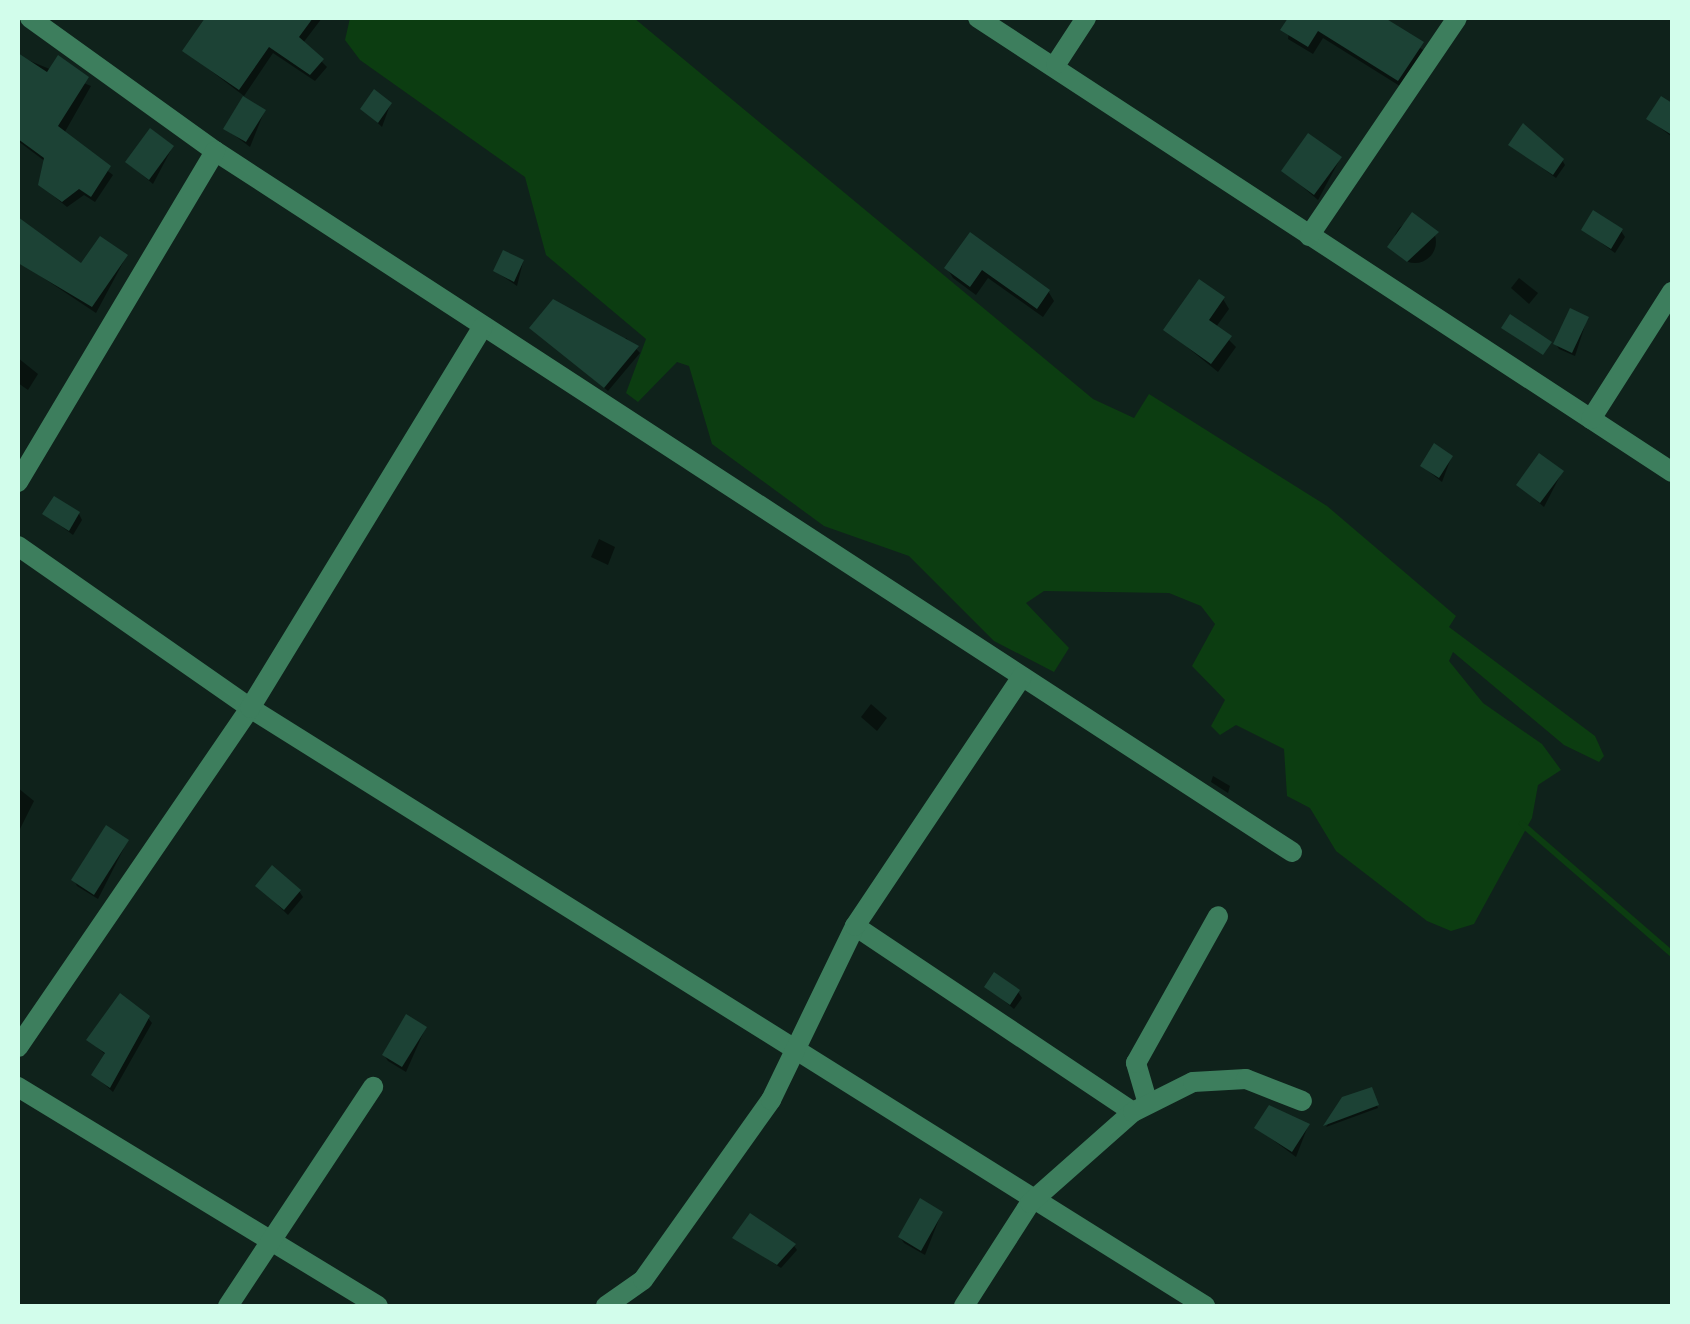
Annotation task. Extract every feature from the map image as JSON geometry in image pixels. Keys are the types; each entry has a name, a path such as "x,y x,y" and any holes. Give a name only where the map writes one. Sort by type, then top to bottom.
{"street":[{"path":"30,18 215,151 1292,852"},
{"path":"978,18 1056,64 1310,236 1672,472"},
{"path":"1056,64 1086,18"},
{"path":"1310,236 1457,18"},
{"path":"18,482 215,151"},
{"path":"1591,419 1672,292"},
{"path":"18,1047 250,708 483,327"},
{"path":"18,546 250,708 1030,1203 1205,1306"},
{"path":"606,1306 642,1280 798,1054 810,1005 856,926 1022,676"},
{"path":"1141,1108 1136,1063 1218,916"},
{"path":"856,926 1141,1108"},
{"path":"964,1306 1030,1203 1141,1108 1193,1082 1246,1079 1302,1101"},
{"path":"228,1306 373,1086"},
{"path":"18,1087 274,1238 378,1306"}],"shaded area":[{"path":"350,18 634,18 1093,399 1134,418 1149,394 1327,506 1456,616 1449,627 1595,736 1604,756 1599,762 1564,745 1453,652 1449,661 1483,703 1542,744 1561,770 1538,785 1532,818 1474,924 1451,931 1427,921 1336,851 1310,808 1287,796 1284,749 1236,725 1220,735 1211,726 1225,700 1192,666 1215,624 1201,606 1169,593 1044,591 1026,603 1069,648 1054,672 994,641 909,556 824,526 712,444 689,366 677,362 638,402 626,393 646,339 546,255 525,177 360,60 345,40"}],"building":[{"path":"205,18 313,18 299,37 324,59 310,75 269,47 239,90 182,51"},
{"path":"1288,18 1385,18 1424,42 1398,81 1318,31 1308,47 1280,30"},
{"path":"18,53 47,72 58,55 89,77 58,126 111,166 91,197 79,189 62,202 38,185 44,158 18,139"},
{"path":"374,89 392,103 378,123 360,109"},
{"path":"243,96 266,110 246,142 223,129"},
{"path":"1661,96 1672,103 1672,135 1646,119"},
{"path":"1523,123 1564,159 1553,175 1508,145"},
{"path":"150,128 174,146 149,180 125,162"},
{"path":"1308,133 1342,157 1314,195 1281,171"},
{"path":"1593,210 1623,229 1611,249 1581,230"},
{"path":"1412,212 1439,232 1407,262 1387,247"},
{"path":"18,217 81,263 100,236 128,255 92,307 18,263"},
{"path":"970,232 1050,290 1037,309 982,270 970,287 944,268"},
{"path":"503,250 524,260 514,282 493,271"},
{"path":"1199,279 1225,297 1209,320 1232,336 1211,364 1163,330"},
{"path":"553,299 639,346 604,388 529,328"},
{"path":"1570,308 1589,317 1572,353 1553,344"},
{"path":"1510,314 1552,342 1543,355 1501,328"},
{"path":"1434,443 1453,456 1439,478 1420,466"},
{"path":"1539,453 1564,471 1540,503 1516,485"},
{"path":"54,496 80,512 69,531 42,514"},
{"path":"106,825 129,840 94,895 71,880"},
{"path":"272,865 301,890 284,910 255,886"},
{"path":"994,972 1020,990 1010,1005 984,987"},
{"path":"120,993 150,1016 110,1088 91,1075 105,1053 86,1040"},
{"path":"406,1014 427,1027 402,1067 382,1055"},
{"path":"1372,1087 1379,1105 1323,1126 1342,1097"},
{"path":"1269,1105 1310,1124 1292,1152 1254,1128"},
{"path":"920,1198 943,1212 921,1251 898,1237"},
{"path":"750,1213 796,1244 777,1265 732,1238"}],"waterway":[{"path":"1522,824 1672,954"}]}
